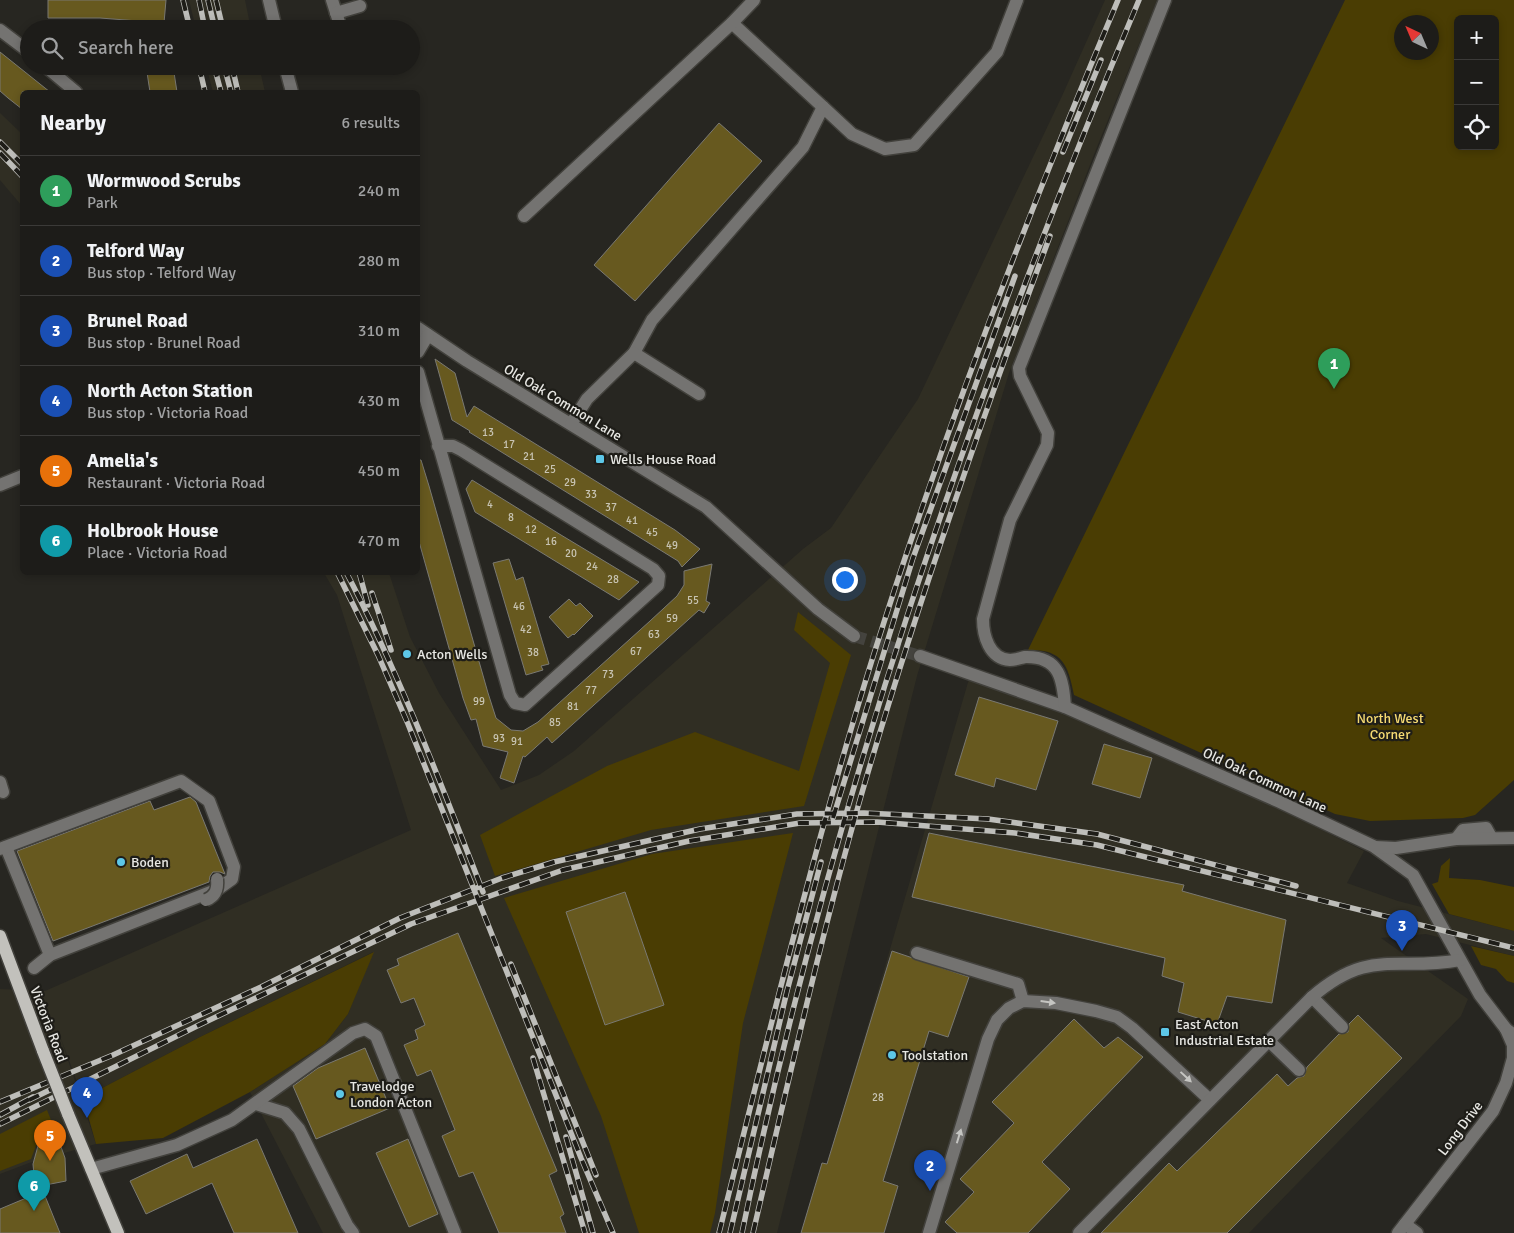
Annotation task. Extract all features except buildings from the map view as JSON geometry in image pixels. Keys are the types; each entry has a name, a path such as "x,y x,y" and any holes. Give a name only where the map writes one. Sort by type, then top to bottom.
{"main road":[{"name":"Victoria Road","path":"0,936 70,1120 118,1233"}],"street":[{"path":"269,0 274,20"},
{"path":"332,0 338,18 360,6"},
{"path":"524,216 732,23 754,0"},
{"path":"732,23 852,134 885,149 914,145 997,52 1017,0"},
{"path":"1065,707 1064,687 1057,669 1040,659 1025,657 1010,660 1001,658 985,640 983,631 983,618 1010,520 1047,445 1048,433 1020,376 1018,368 1165,0"},
{"path":"0,30 20,45"},
{"path":"56,75 74,90"},
{"path":"287,75 291,90"},
{"path":"571,424 587,398 634,352 652,320 803,147 823,107"},
{"name":"Old Oak Common Lane","path":"422,331 706,507 818,609 854,636"},
{"path":"634,352 699,394"},
{"path":"420,379 438,446 510,695 515,704 525,704 658,585 659,576 653,569 461,450 448,445 438,446"},
{"path":"0,485 20,477"},
{"name":"Old Oak Common Lane","path":"920,656 1065,707 1271,798 1372,846 1413,875 1486,1004 1510,1032"},
{"path":"34,968 50,955 232,879 234,867 209,801 181,781 3,848 50,955"},
{"path":"1372,846 1396,848 1456,839 1463,830 1472,828 1486,828 1491,837"},
{"path":"1456,839 1466,847 1486,845 1491,837"},
{"path":"1491,837 1514,838"},
{"path":"15,976 34,968 42,967 212,898 218,884"},
{"path":"918,953 1018,984 1023,1001"},
{"path":"1079,1233 1312,997 1338,977 1357,968 1384,963 1449,962 1460,960"},
{"path":"1312,997 1342,1027"},
{"path":"929,1233 988,1039 997,1020 1009,1008 1023,1001 1056,1003 1117,1017 1132,1028 1210,1100"},
{"path":"92,1170 177,1145 232,1120 354,1034 365,1029 376,1036 456,1233"},
{"name":"Long Drive","path":"1402,1228 1493,1111 1506,1083 1513,1058 1510,1032"},
{"path":"1269,1041 1299,1070"},
{"path":"256,1104 285,1113 299,1129 347,1225 354,1233"},
{"path":"1402,1228 1417,1233"}],"shaded area":[{"path":"189,0 245,0 249,20 194,20"},
{"path":"1105,0 1157,0 1097,147 1009,373 917,676 777,1233 323,1233 250,1092 325,1044 348,1014 373,952 200,1037 83,1098 60,1036 96,1144 29,1163 0,1174 0,989 45,991 411,830 337,595 325,575 390,575 410,637 439,693 501,790 539,775 574,751 803,549 831,528 918,399 1062,96"},
{"path":"208,75 261,75 265,90 212,90"},
{"path":"0,113 20,132 20,204 0,180"},
{"path":"969,679 1111,731 1262,800 1364,851 1347,883 1398,901 1514,931 1514,956 1426,934 1381,938 1468,999 1461,1016 1249,1233 807,1233"}],"green space":[{"name":"North West Corner","path":"1345,0 1514,0 1514,780 1475,815 1463,818 1370,821 1335,814 1074,695 1069,675 1062,661 1049,652 1028,650"},
{"path":"798,612 851,655 804,806 651,830 495,876 480,835 607,766 695,732 799,771 830,663 794,630"},
{"path":"793,833 743,1023 715,1213 710,1233 639,1233 601,1116 504,898 652,854"},
{"path":"1450,858 1449,878 1480,880 1514,887 1514,931 1449,914 1432,884 1438,882 1441,866"},
{"path":"1471,946 1514,956 1514,983 1507,981 1496,969 1481,965"},
{"path":"374,952 348,1014 325,1044 250,1092 163,1138 96,1144 83,1098 200,1037"},
{"path":"47,1110 55,1130 41,1132 31,1159 0,1171 0,1134"}],"tunnel":[{"path":"854,636 920,656"}],"railway":[{"path":"183,0 188,20"},
{"path":"199,0 203,20"},
{"path":"208,0 213,20"},
{"path":"216,0 221,20"},
{"path":"719,1233 810,874 850,731 899,576 987,327 1051,163 1118,0"},
{"path":"742,1233 777,1074 817,917 862,761 910,607 962,453 1018,301 1077,150 1139,0"},
{"path":"1063,152 1101,60"},
{"path":"201,75 205,90"},
{"path":"216,75 220,90"},
{"path":"226,75 230,90"},
{"path":"234,75 238,90"},
{"path":"0,142 20,162"},
{"path":"0,153 20,174"},
{"path":"753,1233 818,959 846,850 882,725 950,515 1050,236"},
{"path":"833,818 913,558 1015,276"},
{"path":"338,575 378,655 408,724 581,1158 613,1233"},
{"path":"348,575 402,690 483,892"},
{"path":"360,575 368,605"},
{"path":"372,593 391,650"},
{"path":"0,1102 113,1055 261,987 400,918 502,878 554,862 700,829 797,814 864,813 988,819 1097,834 1296,886"},
{"path":"0,1124 197,1026 411,924 563,870 689,841 800,823 877,822 1015,833 1097,845 1514,948"},
{"path":"730,1233 787,991 821,862"},
{"path":"511,964 596,1175"},
{"path":"533,1058 585,1233"},
{"path":"29,1100 54,1088"},
{"path":"0,1115 33,1097"},
{"path":"566,1137 593,1233"}],"place":[{"name":"Wormwood Scrubs","path":"1334,389"},
{"name":"Wells House Road","path":"600,459"},
{"name":"Acton Wells","path":"407,654"},
{"name":"Boden","path":"121,862"},
{"name":"Brunel Road","path":"1402,951"},
{"name":"East Acton Industrial Estate","path":"1165,1032"},
{"name":"Toolstation","path":"892,1055"},
{"name":"Travelodge London Acton","path":"340,1094"},
{"name":"North Acton Station","path":"87,1118"},
{"name":"Amelia's","path":"50,1161"},
{"name":"Telford Way","path":"930,1191"},
{"name":"Holbrook House","path":"34,1211"}]}
